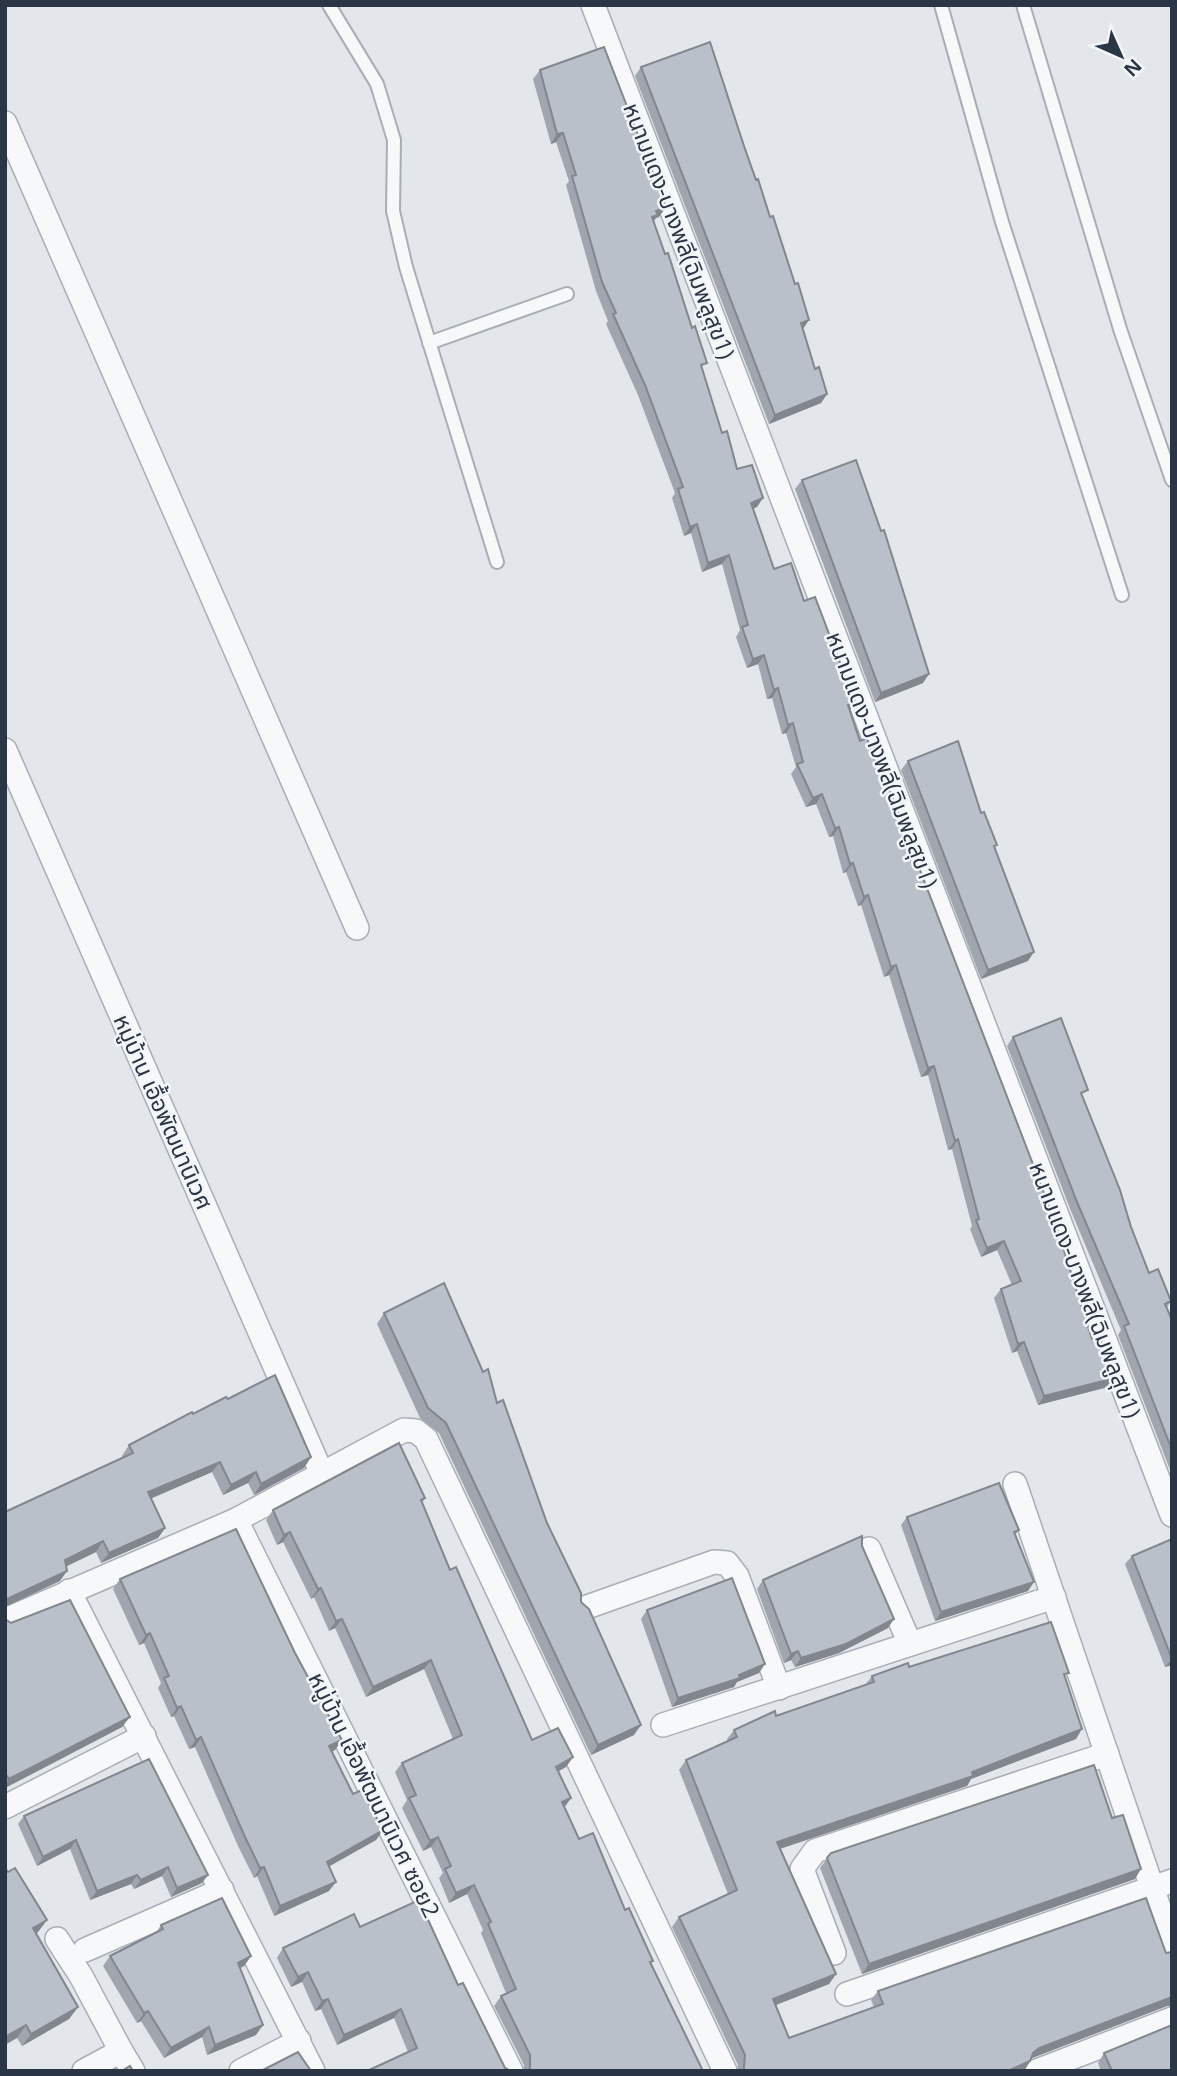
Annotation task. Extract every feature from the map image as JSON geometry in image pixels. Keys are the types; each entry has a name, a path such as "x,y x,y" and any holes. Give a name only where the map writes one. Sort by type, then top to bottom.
{"street":[{"name":"หนามแดง-บางพลี(ฉิมพลูสุข1)","path":"593,5 1172,1515"},
{"path":"5,123 357,928"},
{"name":"หมู่บ้าน เอื้อพัฒนานิเวศ","path":"5,750 322,1474"},
{"path":"5,1620 236,1520 404,1430 416,1431 426,1439 725,2071"},
{"path":"1015,1484 1107,1754 1162,1884 1172,1946"},
{"name":"หมู่บ้าน เอื้อพัฒนานิเวศ ซอย2","path":"236,1520 511,2071"},
{"path":"869,1549 910,1644"},
{"path":"587,1607 714,1562 727,1563 737,1576 779,1688"},
{"path":"69,1591 313,2071"},
{"path":"663,1725 1054,1597"},
{"path":"5,1807 144,1736"},
{"path":"834,1953 802,1869 816,1851 1107,1754"},
{"path":"847,1994 1162,1884"},
{"path":"85,1950 222,1890"},
{"path":"57,1939 81,1976 132,2071"},
{"path":"1037,2071 1172,2019"},
{"path":"241,2071 299,2041"},
{"path":"84,2071 121,2051"}],"lane":[{"path":"329,5 377,84 394,140 393,211 429,343 498,562"},
{"path":"941,5 1002,222 1122,595"},
{"path":"1023,5 1120,329 1172,480"},
{"path":"429,343 568,294"}],"building":[{"path":"710,42 756,180 758,179 770,217 773,216 795,284 798,283 809,320 801,323 815,369 819,367 827,394 775,415 641,67"},
{"path":"604,47 666,207 656,211 658,215 652,217 665,254 668,253 692,328 695,326 707,363 701,365 722,433 727,431 737,469 752,465 763,498 751,503 774,569 791,563 804,601 815,597 855,702 848,705 860,741 867,738 879,772 882,771 1054,1219 1092,1339 1099,1336 1115,1378 1044,1396 1024,1342 1018,1344 1001,1289 1021,1281 1004,1241 987,1248 976,1220 979,1219 958,1139 955,1141 934,1066 928,1068 896,965 891,967 868,895 864,897 839,827 835,828 822,794 813,798 797,764 803,762 793,723 788,725 778,688 774,690 764,655 753,659 742,627 748,625 729,555 708,563 697,524 690,527 678,489 683,487 645,385 613,314 616,313 602,282 572,176 576,175 563,133 557,134 540,70"},
{"path":"856,460 881,531 884,530 929,674 881,693 802,480"},
{"path":"958,741 981,813 984,812 997,845 994,846 1034,952 988,970 908,761"},
{"path":"1061,1018 1088,1090 1081,1093 1120,1190 1131,1227 1149,1273 1158,1269 1171,1301 1165,1304 1172,1320 1172,1450 1124,1326 1129,1324 1077,1202 1013,1037"},
{"path":"444,1283 483,1372 488,1369 497,1403 503,1400 547,1523 581,1593 581,1602 589,1609 641,1725 598,1745 446,1423 428,1408 384,1313"},
{"path":"275,1375 311,1457 261,1484 256,1472 231,1485 220,1462 148,1492 165,1528 109,1553 103,1541 65,1560 67,1571 5,1600 5,1512 133,1453 129,1445 192,1412 193,1414 226,1397 228,1399"},
{"path":"399,1443 425,1498 421,1500 450,1570 456,1567 532,1740 558,1728 573,1757 556,1767 571,1798 562,1802 579,1839 593,1833 625,1910 629,1908 653,1961 650,1962 703,2071 526,2071 530,2068 530,2055 501,1996 516,1989 488,1924 491,1922 474,1885 456,1893 445,1869 451,1866 438,1837 430,1841 409,1798 416,1795 402,1763 462,1735 431,1660 373,1687 342,1619 336,1621 290,1532 284,1535 273,1510"},
{"path":"999,1483 1019,1530 1014,1532 1034,1582 941,1612 907,1517"},
{"path":"236,1529 295,1653 342,1740 329,1746 353,1794 362,1790 383,1830 327,1862 336,1882 280,1906 264,1867 260,1868 245,1837 201,1737 196,1740 181,1706 177,1708 164,1678 169,1676 150,1633 146,1635 120,1579"},
{"path":"862,1536 862,1546 894,1619 846,1644 801,1658 798,1651 791,1654 763,1580"},
{"path":"1172,1539 1172,1659 1132,1556"},
{"path":"732,1578 765,1664 739,1675 740,1678 678,1698 647,1610"},
{"path":"70,1600 130,1717 9,1779 5,1773 5,1619 11,1623"},
{"path":"1051,1622 1069,1673 1064,1674 1082,1729 972,1772 973,1776 777,1842 836,1974 773,1999 789,2038 883,2004 878,1991 1146,1898 1166,1953 1172,1952 1172,1997 1039,2048 1030,2061 1008,2071 745,2071 745,2055 679,1917 737,1890 686,1760 737,1737 734,1730 775,1711 776,1716 874,1682 872,1676 908,1663 909,1667"},
{"path":"149,1759 208,1875 177,1888 168,1867 141,1880 137,1875 97,1891 76,1840 43,1857 24,1816"},
{"path":"1094,1765 1112,1818 1123,1815 1141,1869 869,1964 827,1858 831,1853"},
{"path":"5,1868 8,1872 15,1868 47,1920 33,1928 78,2007 31,2034 26,2025 5,2037"},
{"path":"222,1898 251,1956 238,1963 263,2025 215,2045 209,2027 171,2048 148,2011 144,2013 110,1956 163,1929 161,1925"},
{"path":"419,1900 458,1985 463,1983 505,2068 511,2071 367,2071 417,2048 401,2009 344,2035 328,1999 322,2001 308,1972 298,1977 283,1948 354,1914 360,1927"},
{"path":"1172,2025 1172,2071 1112,2071 1104,2053"},
{"path":"298,2052 311,2071 261,2071"}]}
